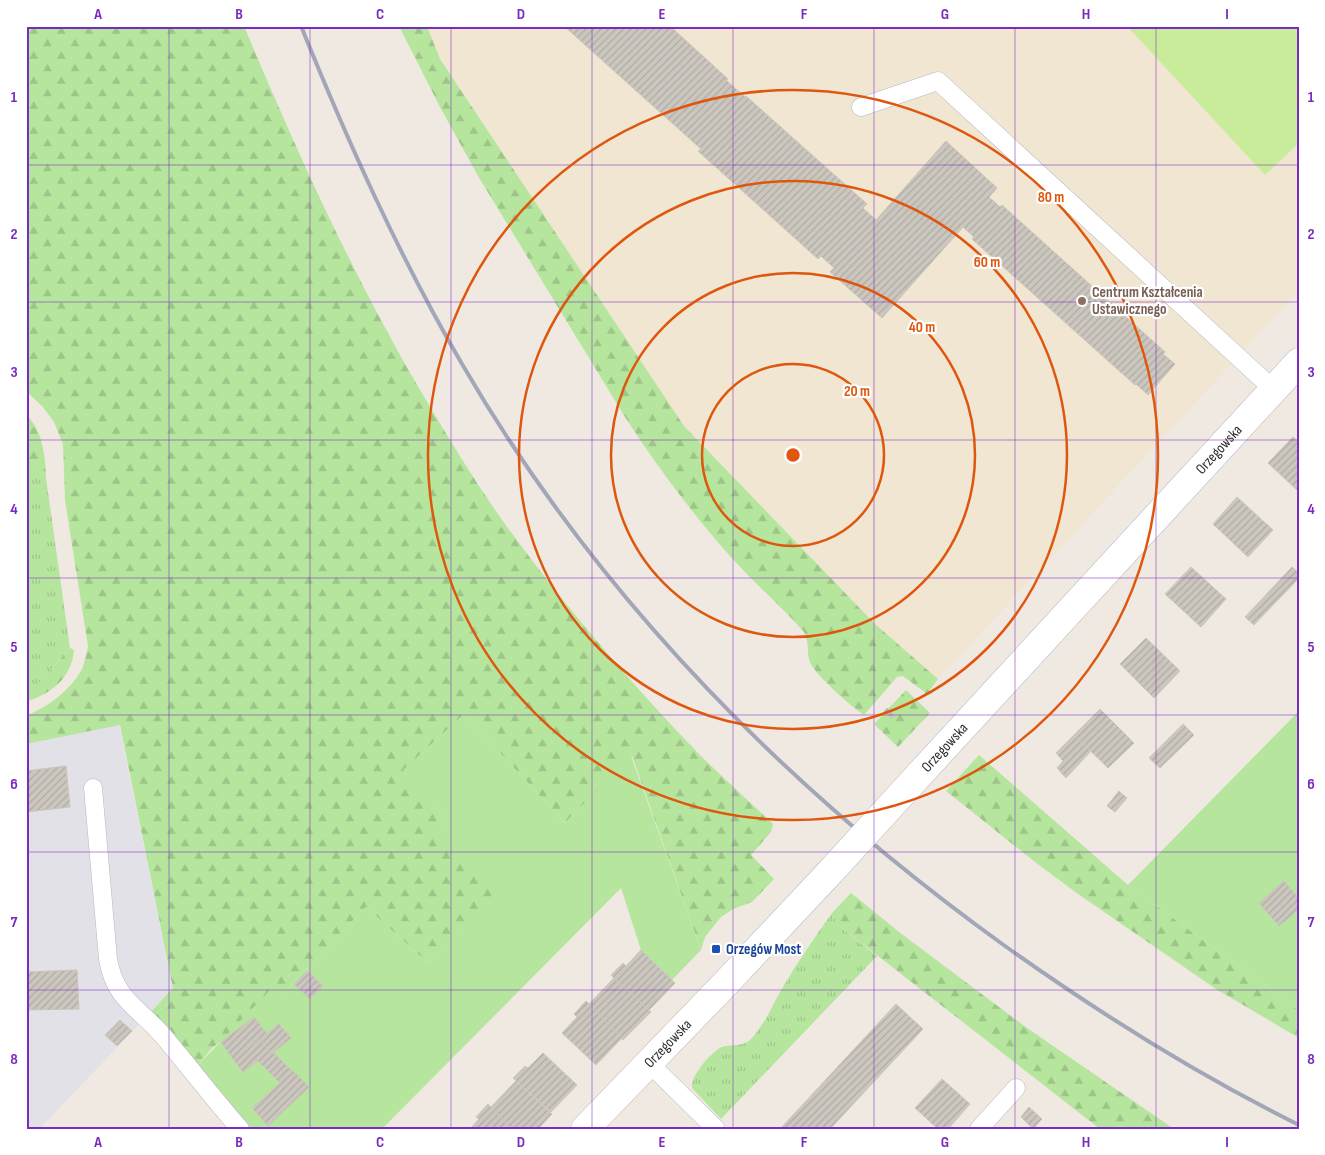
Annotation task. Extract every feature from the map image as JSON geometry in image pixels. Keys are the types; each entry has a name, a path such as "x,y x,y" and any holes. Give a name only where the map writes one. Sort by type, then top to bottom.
{"street":[{"name":"Orzegowska","path":"585,1129 833,869 1299,362"}],"lane":[{"path":"861,107 938,81 1273,389"},
{"path":"93,788 110,974 128,1003 162,1035 240,1129"},
{"path":"649,1062 716,1129"},
{"path":"979,1129 1016,1088"}],"shaded area":[{"path":"427,26 1299,26 1299,291 938,679 875,624 684,426 440,59"},
{"path":"119,725 173,989 39,1129 26,1129 26,744"}],"green space":[{"path":"26,26 244,26 307,171 377,313 447,436 485,495 550,584 622,671 699,754 773,824 771,832 751,855 774,879 752,902 733,909 721,917 705,937 701,950 632,756 565,823 464,714 404,770 449,822 435,835 495,894 428,963 366,907 282,995 212,1048 197,1066 169,1028 151,1012 173,988 120,725 26,744 26,716 51,703 65,691 82,669 88,646 65,500 63,444 54,422 43,407 26,391"},
{"path":"399,26 427,26 440,59 684,426 875,624 938,679 927,694 903,676 897,677 864,715 834,690 813,668 804,632 715,539 674,488 625,417 478,176"},
{"path":"1127,26 1299,26 1299,143 1265,175"},
{"path":"26,414 40,436 44,452 46,478 26,461"},
{"path":"26,461 46,478 70,648 40,682 26,686"},
{"path":"70,648 74,650 72,660 69,669 59,684 44,694 26,702 26,686 40,682"},
{"path":"906,690 930,713 898,747 874,724"},
{"path":"1299,711 1299,1010 1128,885"},
{"path":"464,714 565,823 631,756 701,950 672,980 641,950 621,888 382,1129 250,1129 197,1066 270,990 282,995 366,907 428,963 494,894 434,835 449,822 403,770"},
{"path":"979,755 1128,885 1299,1010 1299,1038 1216,989 1078,894 946,791"},
{"path":"851,893 903,935 1027,1028 1174,1129 1100,1129 837,924 832,913"},
{"path":"832,913 837,924 877,956 721,1119 692,1088 694,1077 707,1059 717,1050 722,1047 748,1042 751,1039 765,1020 783,987"}],"building":[{"path":"564,26 670,26 728,79 726,80 867,204 863,208 876,220 946,141 997,188 989,197 1000,207 1002,205 1165,352 1163,354 1175,364 1148,395 972,239 974,237 963,227 882,318 830,272 834,268 821,256 818,259 698,151 701,149"},
{"path":"1293,437 1299,442 1299,492 1268,463"},
{"path":"1237,497 1273,530 1248,557 1213,524"},
{"path":"1191,567 1226,599 1201,627 1165,594"},
{"path":"1292,567 1299,573 1299,578 1254,625 1245,617"},
{"path":"1146,638 1180,671 1154,698 1120,664"},
{"path":"887,708 895,716 892,719 884,711"},
{"path":"1100,709 1134,743 1108,768 1074,735"},
{"path":"1183,724 1194,735 1160,768 1149,758"},
{"path":"1074,735 1091,751 1066,778 1057,768 1063,761 1056,753"},
{"path":"66,766 70,807 26,812 26,771"},
{"path":"1119,791 1127,798 1115,812 1107,806"},
{"path":"1284,881 1299,899 1299,909 1279,926 1259,903"},
{"path":"641,950 675,983 649,1010 611,975 623,963 626,966"},
{"path":"77,970 79,1009 26,1010 26,972"},
{"path":"307,971 323,986 310,999 294,984"},
{"path":"614,978 651,1012 623,1040 589,1004"},
{"path":"586,1001 622,1038 596,1065 562,1033 577,1017 574,1014"},
{"path":"896,1004 923,1029 830,1129 780,1129"},
{"path":"254,1017 267,1034 233,1059 221,1042"},
{"path":"120,1020 132,1031 117,1046 105,1035"},
{"path":"279,1024 291,1038 272,1054 260,1039"},
{"path":"260,1039 272,1054 274,1053 292,1071 280,1083 258,1061 243,1072 233,1059"},
{"path":"543,1053 577,1085 551,1112 513,1078 525,1066 528,1068"},
{"path":"293,1071 309,1087 268,1126 252,1108"},
{"path":"942,1079 970,1104 948,1129 938,1129 915,1108"},
{"path":"516,1081 552,1114 538,1129 511,1129 491,1107"},
{"path":"488,1104 511,1129 470,1129 479,1119 476,1117"},
{"path":"1029,1107 1042,1119 1033,1129 1021,1117"}],"railway":[{"path":"301,26 337,113 396,240 462,364 515,450 574,532 636,610 703,684 773,755 847,822 925,886 1005,946 1112,1019 1185,1064 1299,1125"}],"place":[{"name":"Centrum Kształcenia Ustawicznego","path":"1082,301"},
{"name":"Orzegów Most","path":"716,949"}]}
